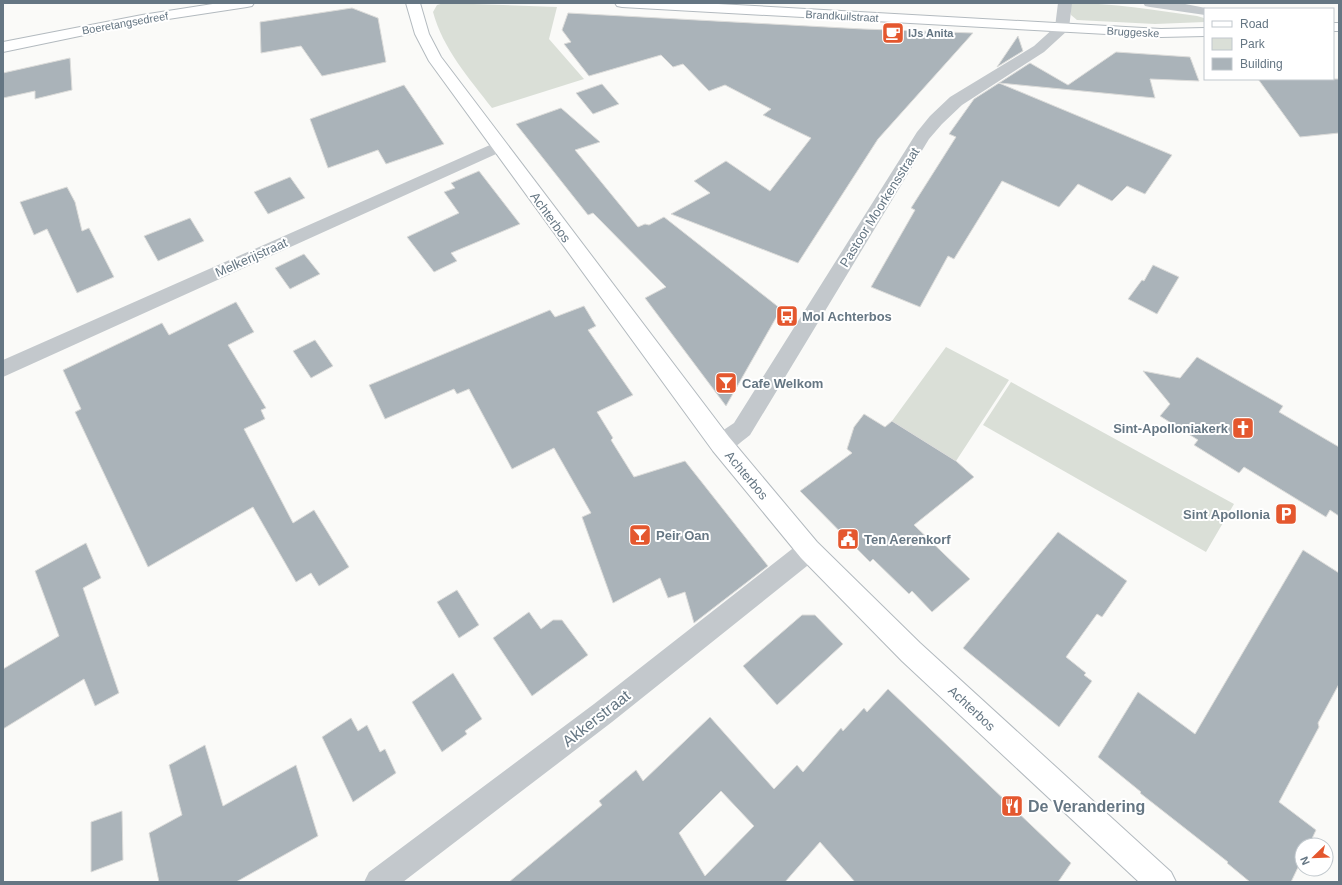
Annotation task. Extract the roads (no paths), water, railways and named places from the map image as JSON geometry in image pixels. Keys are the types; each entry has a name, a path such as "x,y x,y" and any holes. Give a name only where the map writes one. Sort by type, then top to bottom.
{"street":[{"name":"Boeretangsedreef","path":"3,47 135,20 247,3"},
{"name":"Achterbos","path":"413,3 422,34 434,58 721,444 809,550 911,652 1161,882"},
{"name":"Brandkuilstraat","path":"622,3 1062,28"},
{"path":"1062,28 1065,3"},
{"path":"1150,3 1204,11"},
{"name":"Bruggeske","path":"1062,28 1161,33 1204,32"},
{"name":"Pastoor Moorkensstraat","path":"721,444 742,429 923,136 936,120 956,101 1039,49 1062,28"},
{"name":"Melkerijstraat","path":"3,369 499,146"},
{"name":"Akkerstraat","path":"379,882 603,713 809,550"}],"place":[{"name":"IJs Anita","path":"893,33"},
{"name":"Mol Achterbos","path":"787,316"},
{"name":"Cafe Welkom","path":"726,383"},
{"name":"Sint-Apolloniakerk","path":"1243,428"},
{"name":"Sint Apollonia","path":"1286,514"},
{"name":"Peir Oan","path":"640,535"},
{"name":"Ten Aerenkorf","path":"848,539"},
{"name":"De Verandering","path":"1012,806"}]}
